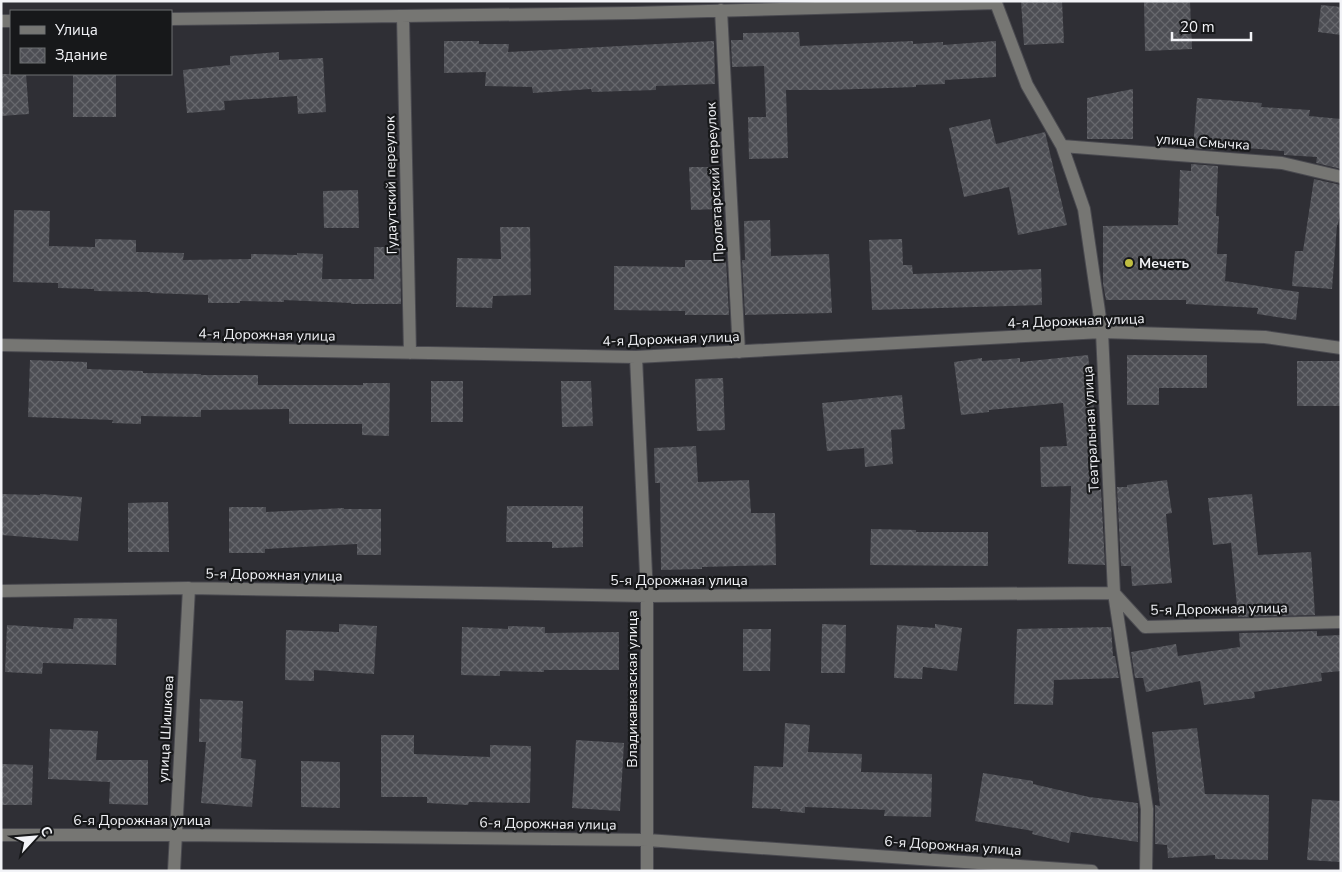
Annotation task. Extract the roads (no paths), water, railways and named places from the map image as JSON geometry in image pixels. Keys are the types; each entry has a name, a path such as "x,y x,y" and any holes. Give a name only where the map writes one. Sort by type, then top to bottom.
{"street":[{"path":"172,19 403,16 633,7 721,10 996,2"},
{"name":"Театральная улица","path":"996,2 1027,84 1062,146 1084,209 1102,332 1114,593 1147,808 1146,871"},
{"name":"Пролетарский переулок","path":"721,10 738,352"},
{"name":"Гудаутский переулок","path":"403,16 410,353"},
{"name":"улица Смычка","path":"1062,146 1282,163 1341,177"},
{"name":"4-я Дорожная улица","path":"1,345 636,358 1102,332 1265,337 1341,348"},
{"name":"Владикавказская улица","path":"636,358 647,596 647,871"},
{"name":"5-я Дорожная улица","path":"1,590 189,588 647,596 1114,593 1145,627 1341,622"},
{"name":"улица Шишкова","path":"174,871 189,588"},
{"name":"6-я Дорожная улица","path":"1,835 647,840 1092,871"}],"place":[{"name":"Мечеть","path":"1129,263"}]}
